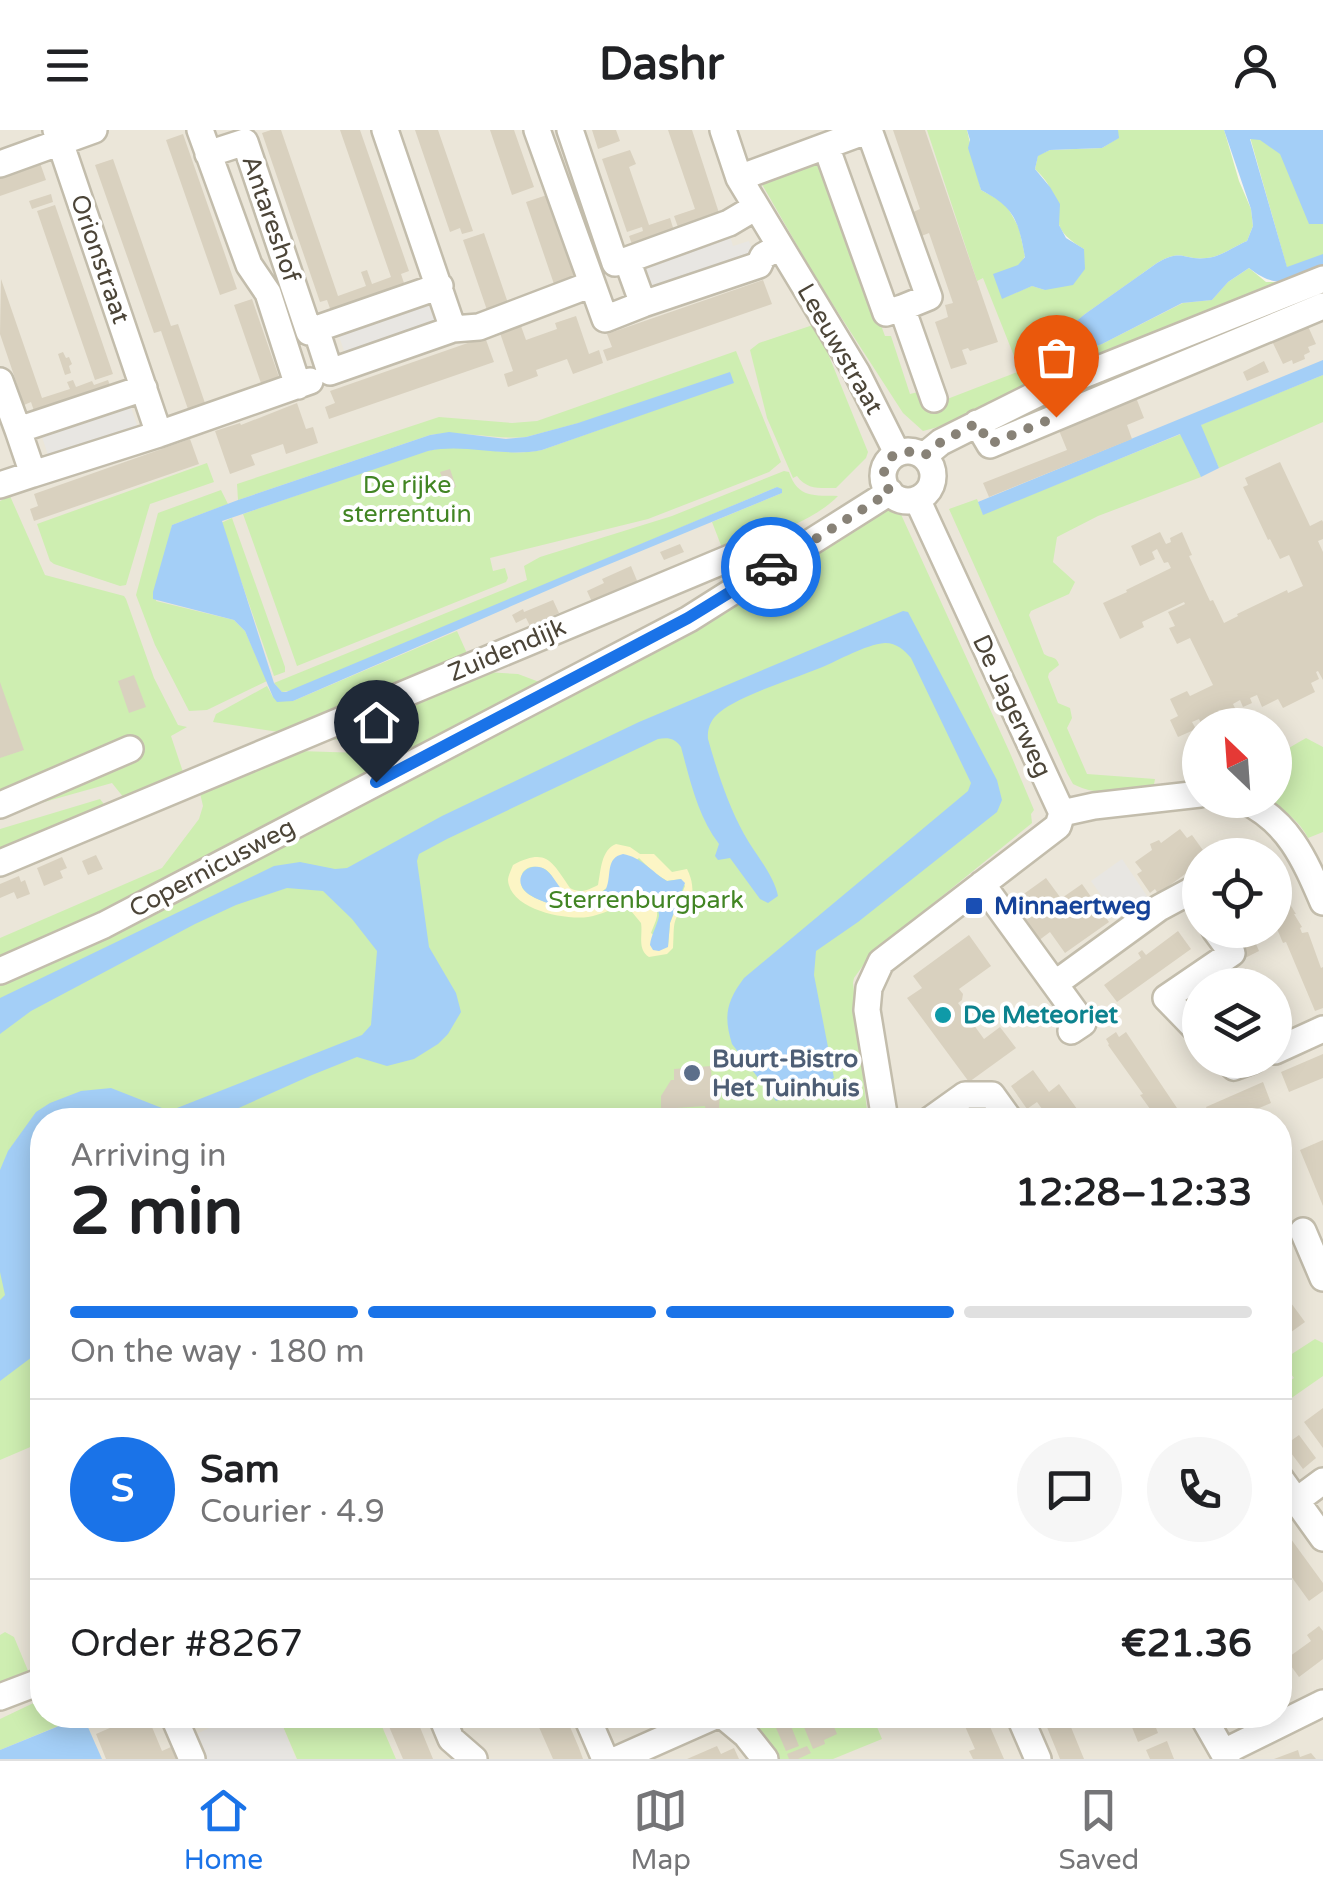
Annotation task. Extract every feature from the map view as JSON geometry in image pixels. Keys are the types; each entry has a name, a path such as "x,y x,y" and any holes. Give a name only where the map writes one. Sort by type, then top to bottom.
{"street":[{"path":"0,164 58,136 94,130"},
{"path":"385,130 453,329"},
{"path":"537,130 605,319 759,265 763,256 779,246"},
{"path":"570,130 615,263 729,223 756,208"},
{"name":"Leeuwstraat","path":"723,130 739,178 857,373 897,453"},
{"path":"739,178 869,130 929,297 886,313 826,146"},
{"name":"Orionstraat","path":"58,136 160,434"},
{"name":"Antareshof","path":"298,386 268,293 249,265 204,142 245,142 312,330"},
{"path":"626,260 643,304"},
{"path":"924,456 941,442 1041,392 1323,278"},
{"path":"1,482 188,425 453,329 479,327 592,284"},
{"path":"284,341 440,286"},
{"path":"977,423 990,444 1323,306"},
{"path":"902,308 934,399"},
{"path":"312,330 330,372"},
{"path":"0,382 33,474"},
{"path":"18,430 144,388"},
{"path":"908,450 924,456 931,464 933,480 928,491 917,499 901,500 884,484 886,464 897,453 908,450"},
{"name":"Copernicusweg","path":"0,972 104,925 688,618 890,492"},
{"name":"De Jagerweg","path":"917,499 1062,813"},
{"name":"Zuidendijk","path":"0,863 768,542 792,554"},
{"path":"0,804 130,749"},
{"path":"882,1108 867,1010 868,988 881,962 1058,826 1062,813 1182,796"},
{"path":"1273,818 1307,851 1323,902"},
{"path":"982,884 1083,1023 1071,1031"},
{"path":"1056,984 1159,908 1182,900"},
{"path":"1211,968 1232,954 1228,948"},
{"path":"1182,987 1166,998 1182,1014"},
{"path":"1292,1043 1323,1029"},
{"path":"948,1108 966,1096 992,1096 1001,1108"},
{"path":"1303,1231 1323,1278"},
{"path":"1296,1501 1323,1481"},
{"path":"1292,1495 1323,1538"},
{"path":"0,1697 30,1686"},
{"path":"1292,1720 1323,1703"},
{"path":"179,1728 192,1759"},
{"path":"447,1728 452,1739 474,1759"},
{"path":"592,1728 605,1759"},
{"path":"618,1759 690,1728"},
{"path":"737,1728 765,1759"},
{"path":"1025,1728 1038,1759"},
{"path":"1210,1728 1226,1755 1276,1728"}],"shaded area":[{"path":"0,130 938,130 983,262 1323,289 1323,1759 0,1759"},
{"path":"728,230 733,246 749,241 754,255 648,292 638,261"},
{"path":"427,300 437,327 347,359 337,331"},
{"path":"129,401 139,431 50,461 40,431"},
{"path":"1122,859 1149,899 1139,906 1144,914 1124,928 1091,881"},
{"path":"210,1728 283,1728 296,1759 207,1759 196,1734"}],"green space":[{"path":"927,130 967,130 981,190 1005,203 1019,228 1025,256 1003,298 1032,286 1045,290 1084,249 1065,235 1058,222 1050,188 1035,169 1038,155 1050,150 1102,148 1118,138 1118,130 1224,130 1251,209 1253,226 1247,241 1212,257 1178,256 1157,263 1045,348 1053,362 1102,344 1183,303 1212,300 1228,282 1249,268 1266,282 1282,282 1287,268 1248,130 1323,130 1323,269 1013,391 923,431 903,413 817,280 759,179 819,159 885,336 891,336 910,394 922,391 929,406 1020,371 983,278 977,281"},
{"path":"1323,290 1323,296 1001,430 995,426 997,422"},
{"path":"816,324 868,452 836,488 814,487 797,476 793,478 767,418 750,350 759,343"},
{"name":"De rijke sterrentuin","path":"736,351 781,462 769,472 648,519 490,558 493,571 505,568 506,582 297,666 243,514 436,449 542,450 734,382 526,437 430,435 238,500 237,484 439,417 512,423 537,421"},
{"path":"1323,375 1323,422 1219,468 1202,424"},
{"path":"1181,434 1201,477 1098,516 1057,537 1053,562 1075,582 1069,594 1029,615 1044,654 1055,658 1059,665 1048,677 1058,703 1070,708 1072,718 1067,728 1087,774 1155,779 1153,790 1092,791 1073,784 1067,773 949,509 977,499 983,514"},
{"path":"207,463 214,482 150,504 126,585 50,561 37,524"},
{"path":"789,472 802,491 838,496 800,522 724,553 712,522 782,493 777,487 295,690 282,692 274,683 527,580 524,566 540,557 672,516"},
{"path":"221,490 228,504 172,525 156,601 234,620 245,631 267,681 207,710 189,711 155,645 136,595 158,513"},
{"path":"10,496 45,575 126,599 154,678 178,725 187,727 171,736 187,784 132,808 112,783 12,811 137,750 130,734 0,793 0,501"},
{"name":"Sterrenburgpark","path":"885,508 899,510 1034,810 1032,823 872,953 854,978 867,1108 30,1108 30,1447 0,1460 0,968"},
{"path":"232,518 285,667 285,672 274,676 221,523"},
{"path":"457,631 470,660 292,734 213,722 216,714 267,686 273,697 293,701"},
{"path":"486,672 518,674 542,683 417,752 385,741 326,740"},
{"path":"1306,738 1323,747 1323,832 1308,838 1291,818 1292,746"},
{"path":"299,751 393,754 403,759 161,885 0,962 0,938 162,868 199,819 203,806 200,793"},
{"path":"100,799 113,816 0,862 0,829"},
{"path":"1315,1339 1323,1343 1323,1376 1292,1398 1294,1378 1292,1354"},
{"path":"5,1632 14,1637 29,1673 0,1683 0,1635"},
{"path":"30,1705 30,1728 53,1728 0,1750 0,1719"},
{"path":"284,1728 383,1728 396,1759 297,1759"},
{"path":"753,1728 877,1728 882,1739 833,1759 779,1759"}],"sand":[{"path":"616,844 640,854 654,854 672,872 687,869 692,902 677,917 673,948 667,954 645,954 641,923 627,906 588,917 566,917 528,906 511,890 508,880 513,865 534,857 548,860 570,888 581,891 598,885 603,861","holes":["639,858 667,881 681,879 685,886 670,923 668,946 651,933 657,911 641,893 625,892 594,907 579,909 541,900 526,892 521,883 526,869 542,868 550,873 562,893 581,899 606,889"]}],"water":[{"path":"967,130 1118,130 1119,138 1102,148 1050,150 1038,156 1035,169 1060,204 1059,225 1066,238 1084,249 1085,269 1073,285 1045,290 1032,286 1002,299 993,274 1018,265 1025,257 1013,216 981,190 968,148"},
{"path":"1224,130 1323,130 1323,224 1309,224 1280,154 1260,140 1250,139 1287,267 1323,254 1323,267 1285,281 1269,280 1249,268 1228,282 1212,300 1182,303 1102,344 1053,362 1044,348 1157,263 1178,256 1212,257 1247,241 1253,226 1251,209"},
{"path":"1323,360 1323,375 1201,425 1219,468 1201,477 1180,434 983,515 978,502"},
{"path":"730,372 734,383 542,450 428,451 222,521 274,683 286,692 777,487 782,489 782,493 293,701 277,702 273,697 245,631 234,620 153,599 172,525 430,435 449,432 506,439 526,437"},
{"path":"908,612 997,780 1002,800 997,812 816,951 814,975 834,1078 776,1101 732,1044 728,1009 744,978 968,791 971,783 911,658 889,643 860,650 754,694 720,712 710,724 708,739 728,800 776,888 778,896 768,903 760,899 730,858 718,860 715,856 719,844 700,810 681,747 665,738 419,854 429,947 456,993 461,1012 438,1044 414,1059 387,1066 357,1057 239,1108 177,1108 362,1035 371,1025 377,951 323,891 287,888 195,924 31,1011 0,1034 0,998 274,866 300,862 347,868 442,816 639,722"},
{"path":"623,854 641,861 667,881 681,879 685,883 670,923 668,947 659,951 650,945 658,912 643,894 626,892 592,907 577,909 536,898 520,882 525,870 539,867 571,898 580,901 606,889 611,863"},
{"path":"111,1088 162,1108 42,1108 81,1091"},
{"path":"30,1120 30,1358 0,1381 0,1300 5,1295 0,1272 0,1170"},
{"path":"54,1728 88,1728 102,1759 0,1759 0,1750"}],"building":[{"path":"281,130 338,296 366,286 361,272 367,270 372,284 391,277 340,130 360,130 409,271 401,274 406,289 332,314 327,300 320,302 262,133"},
{"path":"415,130 438,130 473,231 462,234 460,228 450,232"},
{"path":"490,130 514,130 534,187 512,195"},
{"path":"592,130 616,130 620,141 598,149"},
{"path":"668,130 692,130 720,216 679,230 674,216 695,209"},
{"path":"893,130 925,130 998,342 962,350 967,364 951,369 935,322 948,317 945,305 953,303 929,233 919,237 911,213 920,209"},
{"path":"183,134 237,289 220,295 166,140"},
{"path":"630,150 636,164 629,167 649,225 670,218 674,231 633,247 629,236 643,231 642,227 627,232 602,159"},
{"path":"113,159 171,326 178,324 207,409 190,415 161,331 154,333 95,165"},
{"path":"39,160 46,180 0,196 0,174"},
{"path":"51,194 53,202 32,209 29,201"},
{"path":"547,195 577,283 556,290 526,202"},
{"path":"55,205 113,374 95,380 37,211"},
{"path":"484,233 509,306 488,313 463,240"},
{"path":"1,279 42,398 70,389 67,382 73,380 76,387 108,380 112,391 36,417 31,402 24,405 0,334"},
{"path":"763,280 772,304 607,361 603,350 612,347 607,334"},
{"path":"252,299 281,383 263,389 234,305"},
{"path":"576,316 589,354 599,350 603,363 573,374 567,359 536,370 538,376 508,387 504,374 513,371 500,333 521,326 526,340 557,329 555,323"},
{"path":"1307,324 1316,344 1308,347 1310,352 1304,355 1305,359 1283,364 1271,339"},
{"path":"485,337 494,362 329,419 325,407 335,403 330,391"},
{"path":"63,352 72,364 71,373 65,375 58,354"},
{"path":"1264,361 1269,372 1247,381 1243,372"},
{"path":"1135,395 1144,418 1127,425 1132,439 989,497 983,483 1067,450 1058,428"},
{"path":"297,403 306,429 313,427 318,443 286,454 283,444 251,455 255,465 230,474 215,431"},
{"path":"190,439 199,464 34,521 30,509 38,506 34,494"},
{"path":"1280,462 1310,526 1323,522 1323,539 1318,541 1323,552 1323,680 1316,672 1319,679 1311,683 1315,692 1283,708 1278,699 1262,707 1257,695 1243,707 1240,700 1233,704 1235,708 1182,708 1182,735 1178,737 1170,720 1178,716 1170,699 1187,691 1190,696 1213,685 1190,638 1177,644 1169,628 1175,626 1168,612 1184,602 1142,622 1144,627 1120,639 1103,603 1171,568 1157,549 1152,552 1155,559 1140,566 1131,546 1160,532 1166,544 1182,532 1192,555 1189,556 1224,623 1287,590 1288,593 1303,586 1289,555 1280,559 1268,540 1243,487 1248,485 1245,478"},
{"path":"450,469 456,487 447,490 440,472"},
{"path":"680,544 684,552 664,560 660,552"},
{"path":"631,566 638,583 592,602 587,591 604,583 602,579"},
{"path":"553,600 559,613 530,626 526,618 516,623 512,615 523,609 524,612"},
{"path":"134,675 146,707 129,713 118,681"},
{"path":"0,682 24,750 0,758"},
{"path":"1180,829 1187,838 1182,838 1182,876 1158,894 1155,889 1150,893 1137,874 1142,871 1135,862 1152,850 1150,844 1159,840 1161,843"},
{"path":"96,855 103,869 88,875 82,861"},
{"path":"62,857 67,868 60,871 63,878 44,886 37,868"},
{"path":"19,876 21,882 25,880 30,894 17,899 14,892 0,898 0,884"},
{"path":"1046,878 1059,900 1082,884 1109,922 1065,953 1050,932 1034,944 1007,906"},
{"path":"1292,908 1323,967 1323,1008 1315,1011 1289,948 1292,948"},
{"path":"1178,931 1182,948 1191,949 1117,1002 1104,985 1141,958 1138,953 1142,950 1146,955"},
{"name":"De Meteoriet","path":"969,935 991,966 959,989 963,994 958,1003 984,1039 1000,1027 1016,1048 969,1082 907,998 922,988 913,976"},
{"path":"1241,948 1258,948 1259,951 1245,958"},
{"path":"1116,1032 1119,1037 1126,1032 1177,1108 1149,1108 1106,1039"},
{"path":"1323,1054 1323,1078 1289,1092 1283,1078 1292,1078 1292,1067"},
{"path":"711,1066 712,1093 720,1093 719,1108 661,1108 661,1096 674,1080 674,1069"},
{"path":"1033,1070 1049,1092 1059,1084 1076,1108 1041,1108 1037,1102 1026,1108 1011,1086"},
{"path":"1263,1082 1271,1103 1259,1108 1206,1107"},
{"path":"1323,1140 1323,1206 1300,1150"},
{"path":"1292,1304 1305,1322 1292,1331"},
{"path":"1323,1408 1323,1448 1304,1422"},
{"path":"1299,1435 1316,1458 1303,1469 1292,1454 1292,1440"},
{"path":"1292,1540 1323,1583 1323,1591 1309,1601 1292,1578"},
{"path":"1319,1626 1323,1631 1323,1659 1299,1677 1292,1667 1292,1655 1311,1641 1307,1635"},
{"path":"110,1728 152,1728 162,1751 171,1747 176,1759 106,1759 96,1734"},
{"path":"390,1728 420,1728 433,1759 403,1759"},
{"path":"539,1728 570,1728 583,1759 553,1759"},
{"path":"776,1728 792,1728 799,1746 786,1751"},
{"path":"804,1728 834,1728 837,1734 813,1749"},
{"path":"966,1728 991,1728 1004,1759 973,1759 969,1751 975,1749"},
{"path":"1047,1728 1071,1728 1084,1759 1060,1759"},
{"path":"1132,1728 1156,1728 1158,1733 1138,1742"},
{"path":"1167,1741 1174,1759 1150,1759 1146,1750"},
{"path":"717,1746 721,1754 734,1748 739,1759 687,1759"},
{"path":"807,1746 811,1753 789,1759 787,1754"},
{"path":"1298,1750 1300,1757 1311,1753 1316,1759 1274,1759"}],"way so far":[{"path":"771,567 890,492 883,474 886,464 897,453 908,450 924,456 977,423 990,444 1056,417"}],"place":[{"name":"Minnaertweg","path":"974,906"},
{"name":"De Meteoriet","path":"943,1015"},
{"name":"Buurt-Bistro Het Tuinhuis","path":"692,1073"}],"route":[{"path":"376,782 688,618 771,567"}]}
